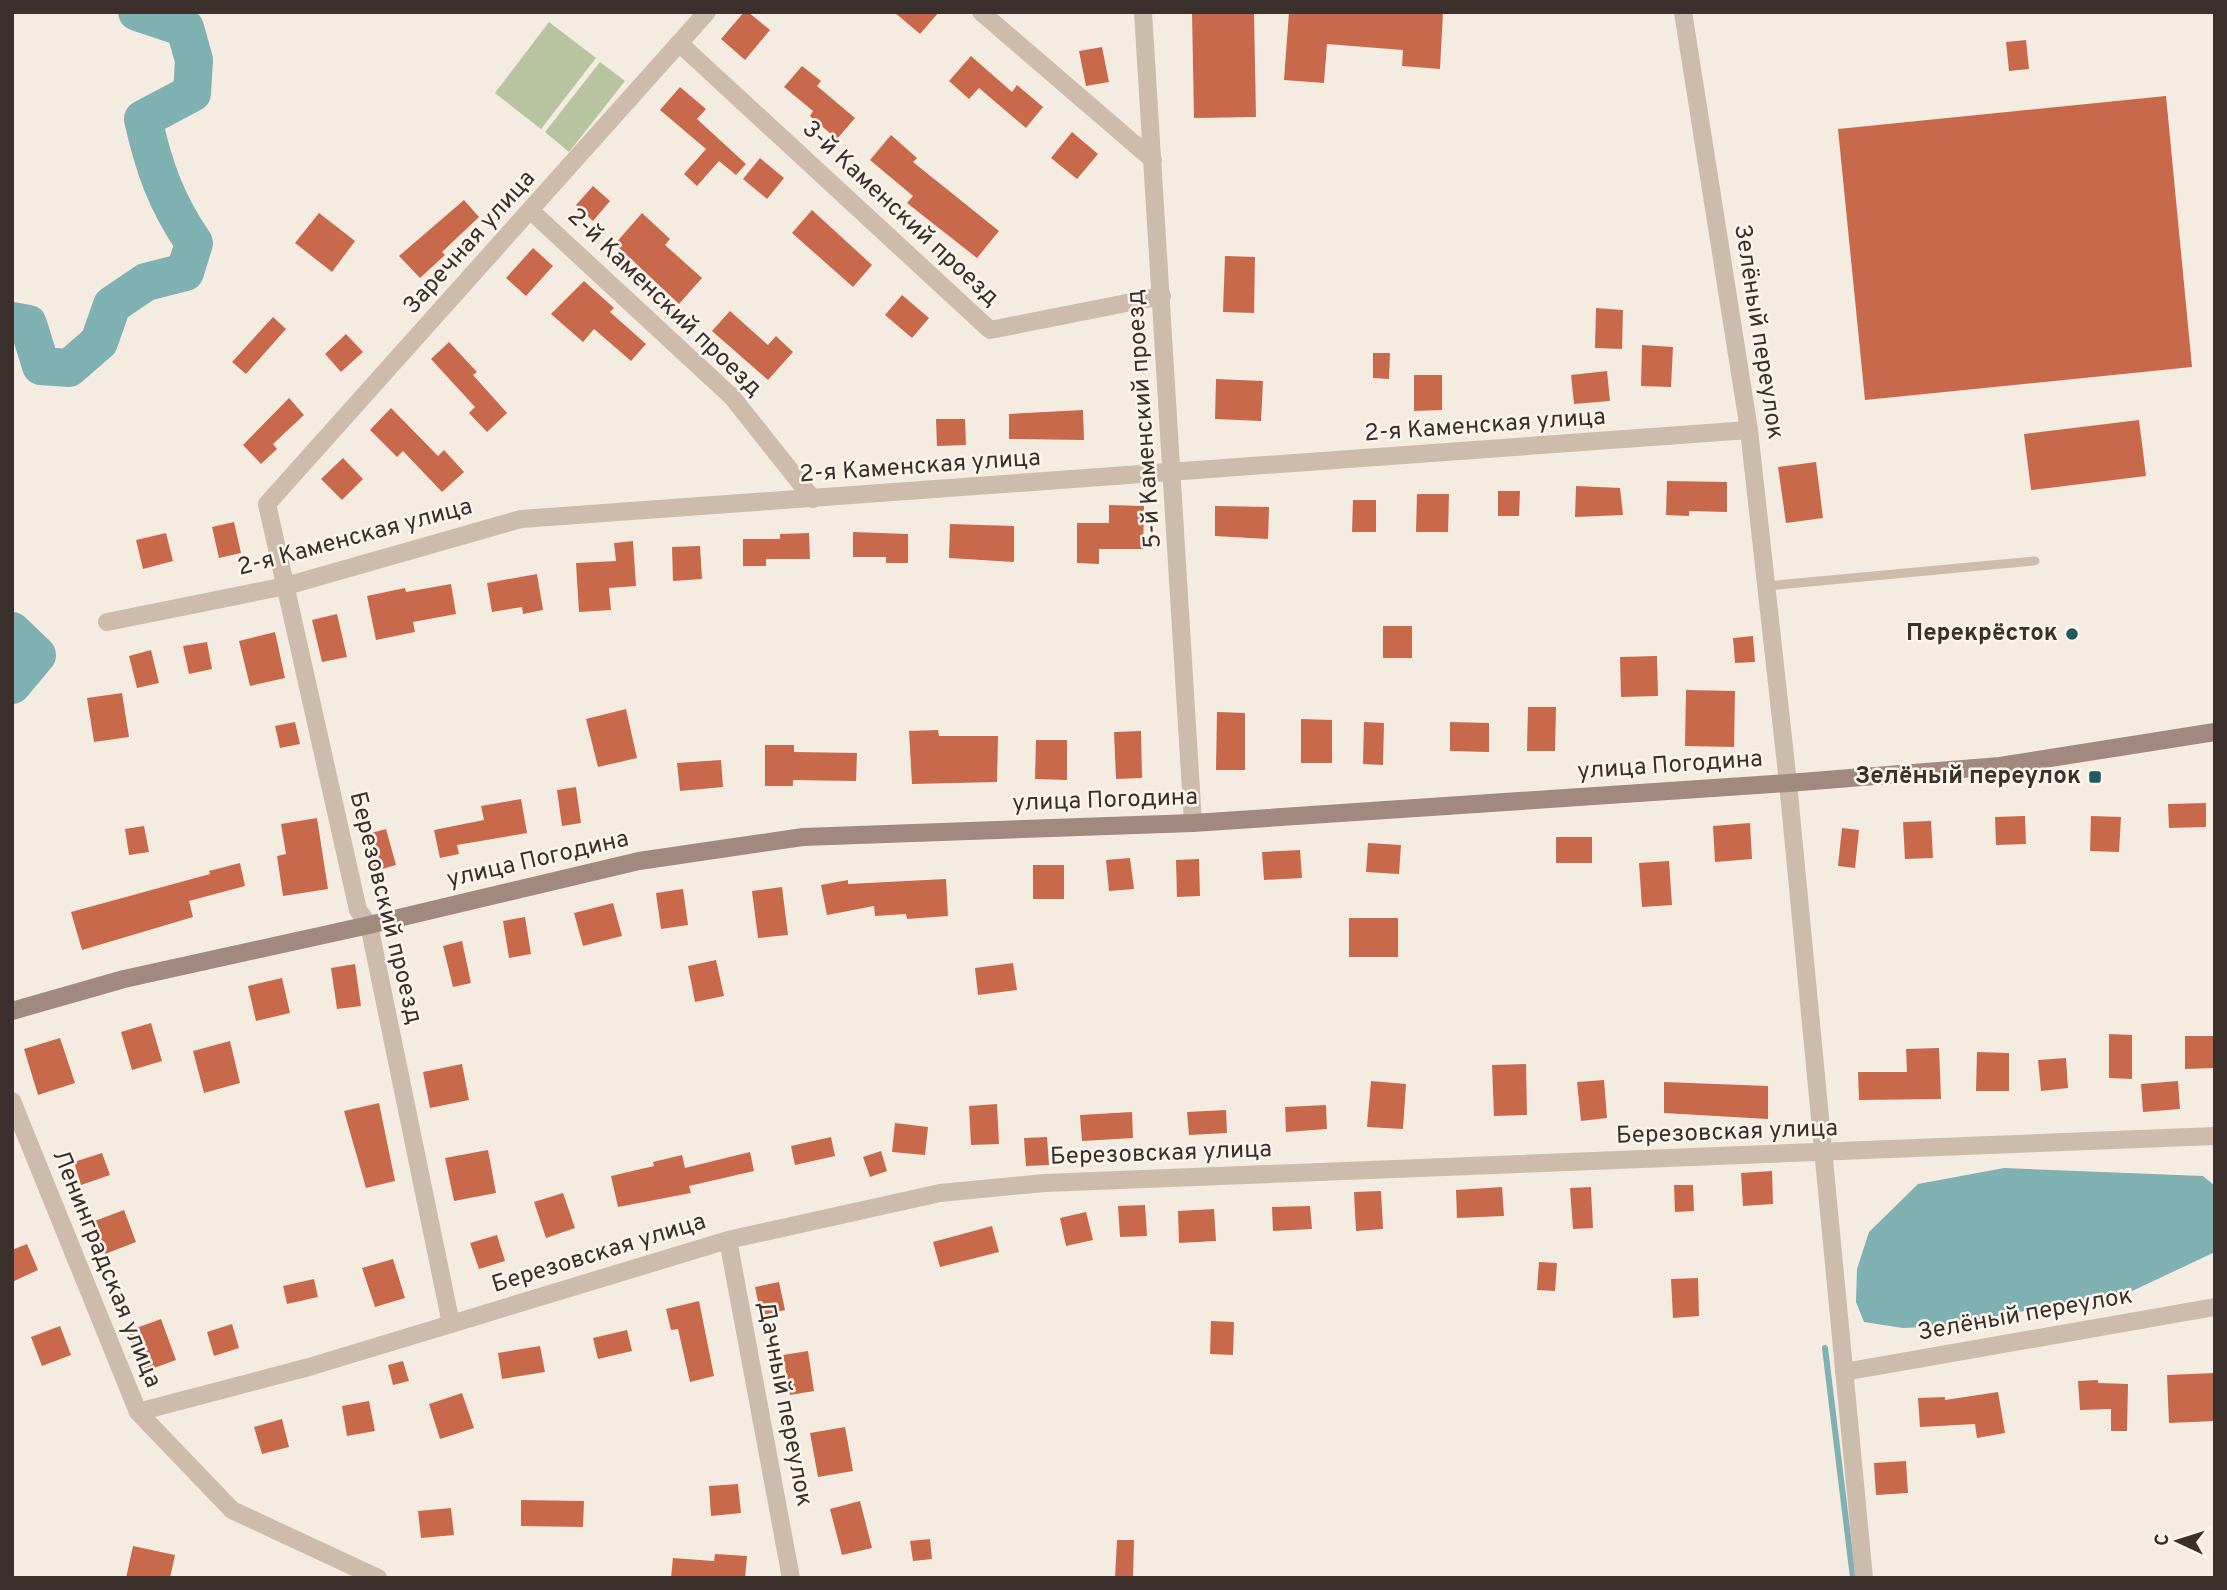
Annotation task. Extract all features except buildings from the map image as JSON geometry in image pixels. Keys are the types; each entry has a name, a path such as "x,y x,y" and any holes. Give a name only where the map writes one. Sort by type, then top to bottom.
{"street":[{"name":"Заречная улица","path":"267,505 707,12"},
{"path":"981,12 1153,160"},
{"name":"5-й Каменский проезд","path":"1143,12 1193,823"},
{"name":"Зелёный переулок","path":"1683,12 1749,430 1787,783 1864,1578"},
{"name":"3-й Каменский проезд","path":"679,43 990,330 1162,296"},
{"name":"2-й Каменский проезд","path":"531,211 732,397 813,499"},
{"name":"2-я Каменская улица","path":"107,622 286,586 521,519 1173,474 1749,430"},
{"name":"Березовский проезд","path":"267,505 358,910 369,925 451,1324"},
{"name":"улица Погодина","path":"12,1011 124,979 639,861 803,837 1193,823 1787,783 2000,766 2215,732"},
{"name":"Ленинградская улица","path":"12,1101 138,1412 232,1510 378,1578"},
{"name":"Березовская улица","path":"138,1412 309,1367 729,1240 940,1193 1045,1183 1822,1154 2215,1136"},
{"name":"Дачный переулок","path":"729,1240 791,1578"},
{"name":"Зелёный переулок","path":"1844,1371 2215,1307"}],"lane":[{"path":"1766,586 2035,561"}],"green space":[{"path":"549,22 596,58 541,129 495,93"},
{"path":"600,62 625,81 569,152 545,132"}],"water":[{"path":"2004,1168 2203,1176 2215,1186 2215,1252 2130,1292 1942,1326 1903,1328 1864,1322 1856,1302 1857,1269 1869,1232 1918,1184"}],"waterway":[{"path":"12,321 28,324 41,366 69,368 99,342 112,305 146,282 185,272 194,243 162,184 143,119 192,93 194,60 185,28 137,12"},
{"path":"12,631 37,655 12,685"},
{"path":"1825,1348 1853,1578"}],"place":[{"name":"Перекрёсток","path":"2072,634"},
{"name":"Зелёный переулок","path":"2095,777"}]}
